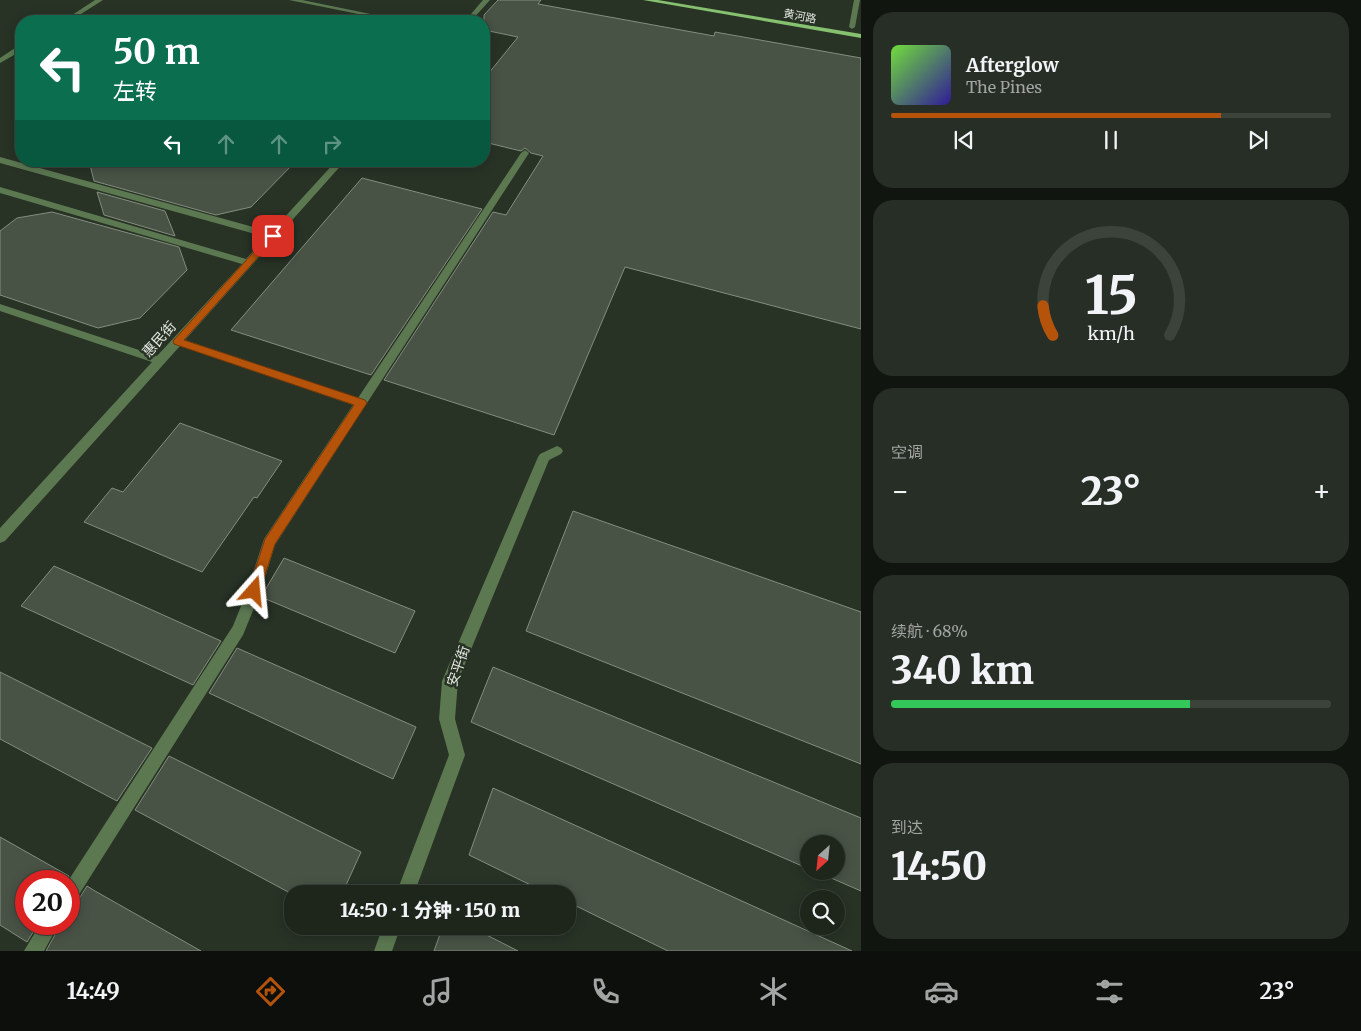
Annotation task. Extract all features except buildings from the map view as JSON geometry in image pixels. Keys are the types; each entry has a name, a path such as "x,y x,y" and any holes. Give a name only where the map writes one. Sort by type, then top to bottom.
{"main road":[{"name":"黄河路","path":"646,0 861,36"},
{"name":"黄河路","path":"692,0 861,28"}],"street":[{"path":"76,15 100,0"},
{"path":"292,0 371,15"},
{"path":"473,15 487,0"},
{"path":"852,27 857,0"},
{"path":"0,62 15,52"},
{"path":"80,877 238,630 254,591 269,543 525,153"},
{"path":"0,160 15,164"},
{"path":"25,167 273,236"},
{"name":"惠民街","path":"0,537 336,167"},
{"path":"0,190 249,263"},
{"path":"0,307 160,361"},
{"path":"178,341 361,403"},
{"name":"安平街","path":"407,885 457,756 447,719 450,681 544,457 557,451"},
{"path":"32,951 43,935"},
{"path":"383,951 389,935"}],"route":[{"path":"254,591 269,543 361,403 178,341 273,236"}]}
